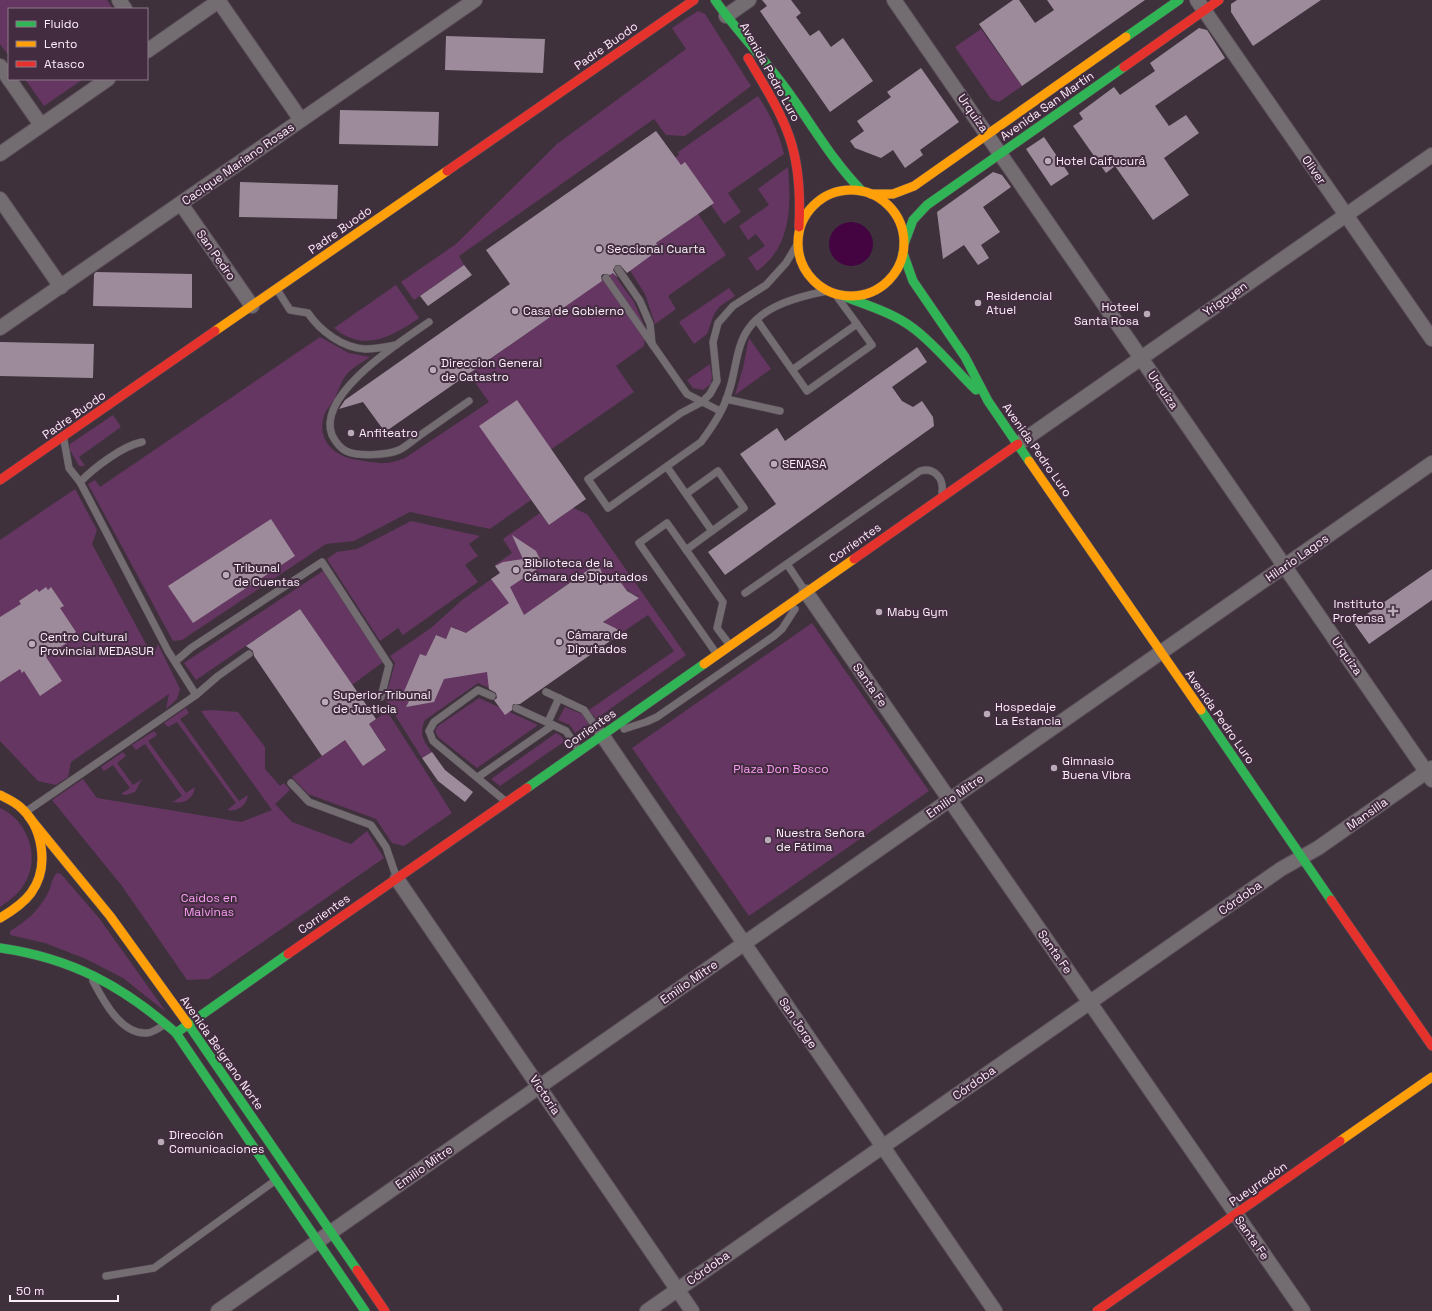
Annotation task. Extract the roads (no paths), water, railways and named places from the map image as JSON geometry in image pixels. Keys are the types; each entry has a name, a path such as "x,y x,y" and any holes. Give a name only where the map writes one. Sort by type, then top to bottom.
{"main road":[{"name":"Padre Buodo","path":"0,480 694,0"},
{"name":"Avenida Pedro Luro","path":"714,0 780,81 846,175 867,193"},
{"name":"Avenida San Martín","path":"867,193 889,195 908,189 1179,0"},
{"name":"Avenida San Martín","path":"904,248 910,225 922,209 1001,153 1201,5 1219,0"},
{"name":"Avenida Pedro Luro","path":"726,16 783,118 794,146 801,191 798,239"},
{"path":"845,190 867,193 886,204 898,218 901,226 904,248 897,270 882,286 862,296 835,294 808,275 800,260 798,239 806,215 821,200 845,190"},
{"name":"Avenida Pedro Luro","path":"904,248 908,270 913,281 965,357 988,401 1432,1046"},
{"name":"Avenida Pedro Luro","path":"835,294 890,314 912,327 922,335 953,368 988,401"},
{"name":"Corrientes","path":"176,1033 1018,444"},
{"path":"0,787 26,813 39,835 43,856 42,867 35,887 23,904 0,921"},
{"path":"0,795 26,813"},
{"name":"Avenida Belgrano Norte","path":"26,813 110,916 188,1024 385,1311"},
{"path":"0,918 14,911"},
{"path":"0,944 10,949"},
{"path":"0,948 54,958 88,973 135,1000 176,1033 366,1311"},
{"name":"Pueyrredón","path":"1097,1311 1432,1077"}],"street":[{"path":"149,46 219,0 302,120"},
{"name":"Cacique Mariano Rosas","path":"0,328 475,0"},
{"path":"726,16 749,0"},
{"name":"Urquiza","path":"894,0 1285,566 1430,773"},
{"name":"Oliver","path":"1201,5 1432,339"},
{"path":"0,66 8,78"},
{"path":"10,80 41,126"},
{"path":"0,154 107,80"},
{"name":"Yrigoyen","path":"1018,444 1432,155"},
{"path":"0,199 61,286"},
{"name":"San Pedro","path":"180,204 252,306"},
{"name":"Hilario Lagos","path":"1161,652 1432,463"},
{"name":"Santa Fe","path":"806,592 1303,1311"},
{"name":"Emilio Mitre","path":"218,1311 1161,652"},
{"name":"San Jorge","path":"602,735 995,1311"},
{"name":"Mansilla","path":"1302,857 1318,848 1430,773"},
{"name":"Córdoba","path":"647,1311 1281,869 1302,857"},
{"name":"Victoria","path":"397,878 692,1311"}],"lane":[{"path":"757,320 807,391 872,345 835,294 796,297 764,314 757,320 749,327 742,340 726,399 701,442 608,508 588,479 681,413 702,402 710,394 717,381 713,342 718,323 733,306 766,285 786,263 798,239"},
{"path":"618,269 642,307 650,324 652,344"},
{"path":"606,278 687,394 720,411"},
{"path":"276,289 290,310 308,313 316,324 341,341 365,349 396,345"},
{"path":"429,322 396,345 356,377 345,390 332,417 330,429 335,441 345,451 359,454 379,454 399,450 469,402"},
{"path":"792,370 857,324"},
{"path":"726,399 780,411"},
{"path":"63,436 69,468 80,482 176,661 196,695"},
{"path":"80,482 90,473 132,444 142,442"},
{"path":"667,467 712,531"},
{"path":"745,593 920,471 929,470 940,478 942,490 937,501"},
{"path":"686,494 718,471 744,508 686,550"},
{"path":"717,654 639,543 667,523 723,602 717,628 730,646"},
{"path":"176,661 191,648 322,562 389,666 381,697"},
{"path":"546,692 584,710 602,735 654,719 782,629 806,592 787,564"},
{"path":"26,813 196,695 218,676 249,654"},
{"path":"492,696 478,690 434,722 428,731 433,741 478,777 506,802"},
{"path":"478,777 550,724 559,698"},
{"path":"516,708 566,731 580,751"},
{"path":"291,784 309,802 371,825 386,847 397,878"},
{"path":"88,973 103,1000 121,1022 132,1030 148,1033 166,1024"},
{"path":"106,1276 154,1268 289,1171"}],"place":[{"name":"Hotel Calfucurá","path":"1048,161"},
{"name":"Seccional Cuarta","path":"599,249"},
{"name":"Residencial Atuel","path":"978,303"},
{"name":"Casa de Gobierno","path":"515,311"},
{"name":"Hoteel Santa Rosa","path":"1147,314"},
{"name":"Direccion General de Catastro","path":"433,370"},
{"name":"Anfiteatro","path":"351,433"},
{"name":"SENASA","path":"774,464"},
{"name":"Biblioteca de la Cámara de Diputados","path":"516,570"},
{"name":"Tribunal de Cuentas","path":"226,575"},
{"name":"Instituto Profensa","path":"1393,611"},
{"name":"Maby Gym","path":"879,612"},
{"name":"Cámara de Diputados","path":"559,642"},
{"name":"Centro Cultural Provincial MEDASUR","path":"32,644"},
{"name":"Superior Tribunal de Justicia","path":"325,702"},
{"name":"Hospedaje La Estancia","path":"987,714"},
{"name":"Gimnasio Buena Vibra","path":"1054,768"},
{"name":"Nuestra Señora de Fátima","path":"768,840"},
{"name":"Dirección Comunicaciones","path":"161,1142"}],"park label":[{"name":"Plaza Don Bosco","path":"781,769"},
{"name":"Caídos en Malvinas","path":"209,905"}]}
